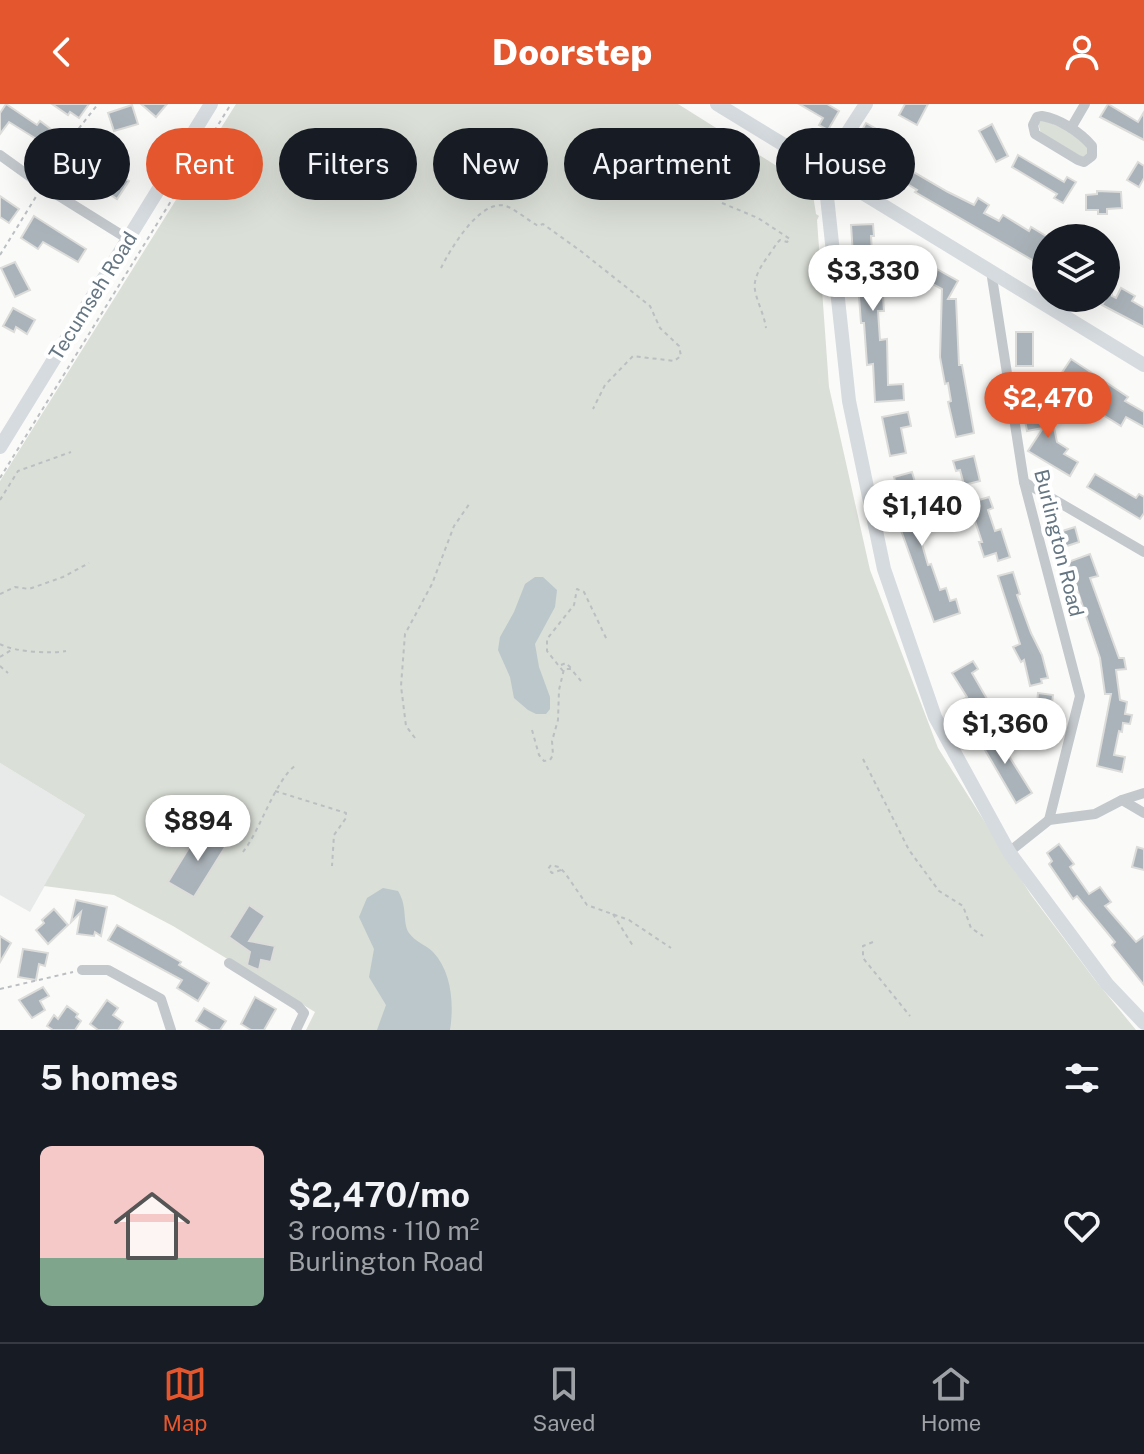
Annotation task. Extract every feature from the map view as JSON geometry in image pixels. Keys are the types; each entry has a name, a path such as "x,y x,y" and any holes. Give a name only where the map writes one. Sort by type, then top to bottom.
{"street":[{"name":"Tecumseh Road","path":"0,447 211,104"},
{"path":"717,104 776,140"},
{"path":"850,128 866,104"},
{"path":"1071,128 1085,104"},
{"path":"1042,116 1071,128 1092,146 1094,151 1088,160 1078,160 1035,134 1033,125 1037,117 1042,116"},
{"path":"0,155 128,239"},
{"path":"827,200 849,401 884,569 935,717 1009,852 1107,984 1144,1023"},
{"path":"875,200 1144,365"},
{"name":"Burlington Road","path":"991,271 1024,482 1080,696 1049,820"},
{"path":"1024,482 1144,552"},
{"path":"1009,852 1049,820 1095,814 1144,793"},
{"path":"1122,800 1144,813"},
{"path":"229,963 298,1006 304,1013 296,1030"},
{"path":"82,970 108,970 161,999 171,1030"}],"path":[{"path":"0,478 231,104"},
{"path":"722,203 758,218 790,239 777,243 755,282 766,328"},
{"path":"441,268 454,245 481,213 491,207 504,206 538,226 543,224 650,306 660,328 679,346 681,356 674,361 633,356 605,385 593,409"},
{"path":"0,500 18,471 71,452"},
{"path":"415,738 406,726 401,686 405,634 432,584 454,526 470,503"},
{"path":"0,594 15,587 29,589 63,577 89,563"},
{"path":"532,730 539,755 544,761 550,760 563,671 547,651 547,639 574,605 577,589 584,592 607,640"},
{"path":"0,644 49,654 66,651"},
{"path":"0,657 13,649"},
{"path":"0,666 8,673"},
{"path":"563,671 571,669 581,681"},
{"path":"863,759 909,850 939,891 963,906 971,928 983,936"},
{"path":"243,852 285,776 296,765"},
{"path":"275,791 346,813 334,835 332,866"},
{"path":"561,870 587,905 629,920 671,948"},
{"path":"612,913 633,946"},
{"path":"873,942 863,946 863,958 910,1016"},
{"path":"0,989 82,970"}],"shaded area":[{"path":"236,104 678,104 716,128 564,128 564,200 760,200 760,155 776,165 776,200 814,200 819,216 829,387 870,570 938,748 1031,895 1136,1030 306,1030 315,1012 173,926 114,895 44,886 85,815 0,763 0,481 176,200 263,200 263,128 221,128"},
{"path":"1042,120 1080,139 1088,149 1087,154 1082,157 1041,133 1038,124"},
{"path":"535,577 543,577 557,590 555,607 535,644 539,667 550,697 550,709 546,714 528,710 514,698 510,677 498,650 500,637 525,584"},
{"path":"0,763 85,815 30,912 0,895"},
{"path":"383,888 398,891 409,933 433,952 444,969 452,1010 450,1030 377,1030 386,1005 369,977 374,949 359,917 367,898"}],"building":[{"path":"6,104 37,125 40,121 49,128 24,128 24,131 9,122 0,134 0,113"},
{"path":"52,104 89,104 79,118 70,112 68,115"},
{"path":"141,104 167,104 156,117"},
{"path":"799,104 827,104 839,111 829,128 819,125 823,118"},
{"path":"905,104 928,104 917,125 899,115"},
{"path":"1108,104 1138,122 1144,112 1144,140 1100,117"},
{"path":"132,105 138,124 113,128 108,113"},
{"path":"992,124 1008,156 996,162 979,131"},
{"path":"1018,155 1064,182 1067,177 1076,182 1063,203 1054,198 1057,194 1012,167"},
{"path":"1138,162 1144,166 1144,178 1139,187 1127,180"},
{"path":"915,173 974,205 978,198 989,205 984,213 999,221 1003,215 1029,231 1032,228 1032,260 915,192"},
{"path":"1097,191 1121,192 1122,208 1107,209 1107,214 1086,210 1086,195 1097,194"},
{"path":"0,196 19,209 9,223 0,217"},
{"path":"34,216 86,249 78,262 43,242 38,249 21,238"},
{"path":"873,224 874,282 885,282 884,311 878,311 880,340 887,339 888,385 903,384 904,400 875,402 873,364 867,365 851,225"},
{"path":"15,262 30,290 15,297 1,268"},
{"path":"926,263 958,281 948,299 956,299 959,365 962,365 974,433 956,437 948,402 951,401 948,383 945,384 940,357 942,289 918,276"},
{"path":"1121,288 1135,296 1132,301 1144,308 1144,327 1115,312 1120,312"},
{"path":"13,308 35,320 27,334 16,327 14,332 3,326"},
{"path":"1016,332 1033,332 1033,366 1016,366"},
{"path":"1071,359 1128,397 1125,401 1144,412 1144,427 1126,417 1121,426 1103,415 1107,408 1082,393 1085,388 1061,374"},
{"path":"1042,405 1043,410 1050,408 1057,442 1068,449 1064,454 1078,462 1070,476 1028,451 1043,428 1027,431 1023,409"},
{"path":"908,412 911,426 901,428 906,453 890,456 882,417"},
{"path":"974,456 980,481 964,485 960,470 956,471 953,461"},
{"path":"912,472 919,496 931,492 934,503 917,508 920,537 928,565 931,564 940,590 946,588 950,601 956,599 960,613 934,622 898,522 906,520 894,477"},
{"path":"1095,474 1136,498 1139,494 1144,497 1144,513 1140,519 1087,487"},
{"path":"989,497 993,508 988,510 995,531 1001,529 1010,557 998,561 996,553 984,557 969,503"},
{"path":"1075,527 1079,542 1061,548 1056,533"},
{"path":"1090,554 1098,576 1090,578 1119,658 1124,658 1126,669 1116,670 1120,700 1127,702 1125,714 1132,715 1130,724 1123,723 1122,732 1119,731 1114,755 1125,757 1122,772 1097,766 1111,694 1105,694 1100,658 1068,562"},
{"path":"1013,572 1020,594 1017,595 1042,655 1048,678 1030,686 1024,660 1021,662 1013,647 1020,644 998,576"},
{"path":"973,661 978,669 972,673 998,718 982,728 952,673"},
{"path":"1038,693 1053,695 1050,721 1035,720"},
{"path":"992,729 1032,793 1016,803 978,738"},
{"path":"201,828 227,844 194,897 168,882"},
{"path":"1059,844 1074,864 1070,867 1089,894 1100,887 1111,902 1105,906 1136,942 1144,936 1144,985 1112,945 1115,942 1077,896 1073,899 1049,864 1052,861 1047,853"},
{"path":"1137,847 1144,849 1144,870 1132,867"},
{"path":"76,900 107,907 101,936 95,932 94,936 77,934 81,912 71,922"},
{"path":"249,905 265,916 249,941 275,946 271,962 261,960 259,970 247,965 250,952 229,937"},
{"path":"54,909 68,925 48,944 36,930"},
{"path":"117,925 181,962 179,965 209,983 198,1001 177,988 182,980 108,940"},
{"path":"0,936 11,943 0,962"},
{"path":"23,949 48,953 45,966 39,964 36,980 18,977"},
{"path":"43,987 49,996 40,1001 45,1010 32,1018 19,1000"},
{"path":"255,997 276,1009 264,1030 251,1030 241,1024"},
{"path":"107,1000 118,1008 113,1015 123,1022 118,1030 98,1030 90,1024"},
{"path":"67,1006 78,1014 76,1017 81,1021 75,1030 53,1030 47,1026 54,1015 58,1019"},
{"path":"204,1008 226,1021 220,1030 211,1030 196,1021"}]}
